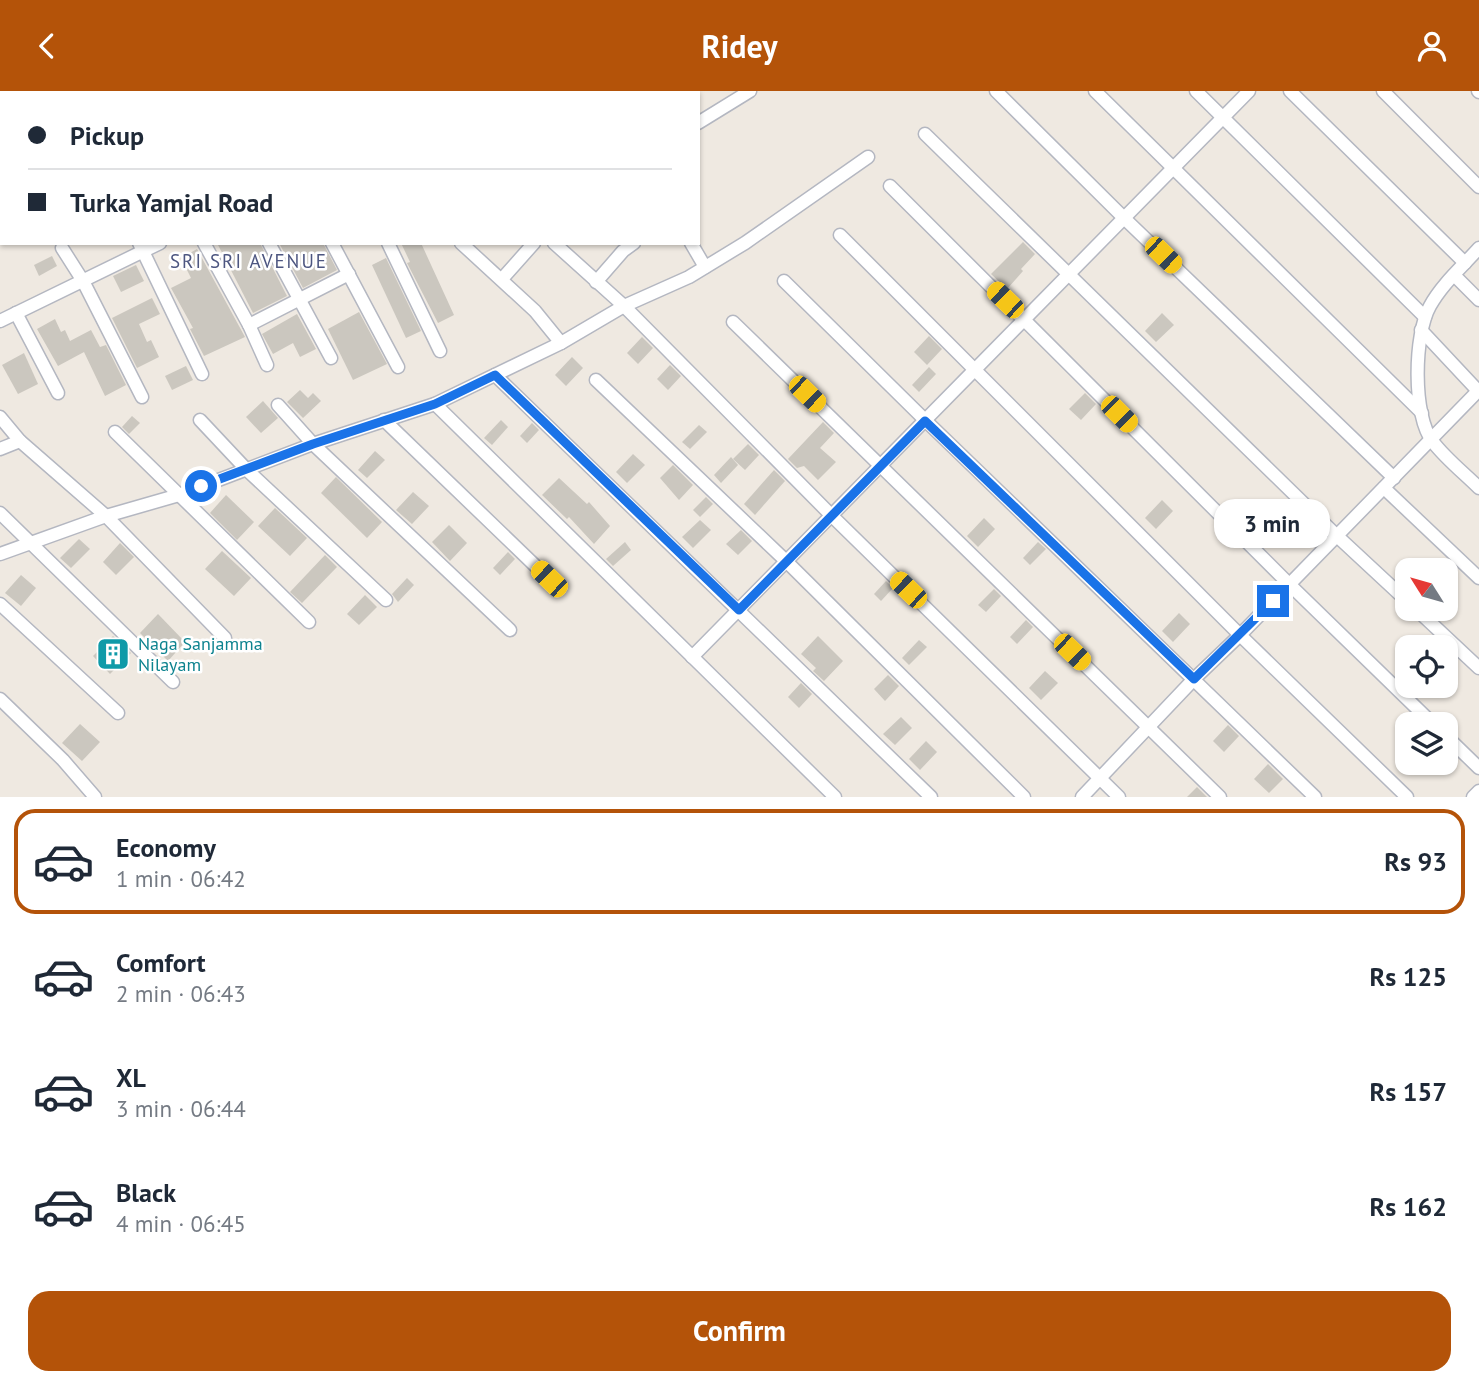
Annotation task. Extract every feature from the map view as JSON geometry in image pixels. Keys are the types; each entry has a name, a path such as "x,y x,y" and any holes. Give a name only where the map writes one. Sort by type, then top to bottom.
{"street":[{"path":"700,122 750,91"},
{"path":"996,91 1394,478"},
{"path":"1095,91 1422,413"},
{"path":"1196,91 1425,317"},
{"path":"692,657 1249,91"},
{"path":"1290,91 1465,263"},
{"path":"1383,91 1479,187"},
{"path":"925,134 1395,590"},
{"path":"0,554 106,516 178,495 313,444 435,404 705,267 746,243 867,157"},
{"path":"890,186 1421,712"},
{"path":"840,235 1240,635 1407,797"},
{"path":"205,245 249,325 267,365"},
{"path":"270,245 331,358"},
{"path":"333,245 398,367"},
{"path":"389,245 440,351"},
{"path":"463,245 502,279 561,342"},
{"path":"502,279 532,245"},
{"path":"556,245 624,306 831,515 1119,797"},
{"path":"596,282 631,245"},
{"path":"692,245 705,267"},
{"path":"62,248 83,281 142,397"},
{"path":"0,321 83,281 141,248 202,374"},
{"path":"1479,249 1438,293 1425,317 1417,371 1422,413 1431,440 1479,488"},
{"path":"249,325 349,274"},
{"path":"1454,275 1479,300"},
{"path":"784,281 925,421 1315,797"},
{"path":"16,313 58,393"},
{"path":"733,322 1220,797"},
{"path":"1082,797 1148,726 1479,391 1421,330"},
{"path":"495,375 931,797"},
{"path":"596,380 786,561 1024,797"},
{"path":"435,404 835,797"},
{"path":"278,405 313,444 510,630"},
{"path":"1,419 20,441 106,516 225,638"},
{"path":"200,420 246,469 386,600"},
{"path":"384,420 549,579"},
{"path":"115,432 309,622"},
{"path":"0,449 20,441"},
{"path":"1384,488 1479,577"},
{"path":"0,513 173,682"},
{"path":"0,604 118,713"},
{"path":"1429,621 1479,668"},
{"path":"0,699 63,760 95,797"},
{"path":"1458,748 1479,768"},
{"path":"1473,797 1479,791"}],"building":[{"path":"1023,242 1035,254 1007,289 991,274"},
{"path":"218,245 261,245 287,296 253,313"},
{"path":"280,245 324,245 337,270 303,288"},
{"path":"402,245 422,245 454,315 438,323 407,263 410,262"},
{"path":"197,249 245,337 204,356 190,329 193,328 171,288 191,278 181,258"},
{"path":"52,256 57,266 39,276 34,265"},
{"path":"386,258 421,331 406,338 372,265"},
{"path":"136,265 144,281 121,292 113,276"},
{"path":"152,298 160,314 139,324 147,342 151,340 159,357 137,368 112,318"},
{"path":"359,312 387,364 353,380 328,329"},
{"path":"1162,313 1174,325 1156,342 1145,331"},
{"path":"297,314 316,349 300,357 293,343 273,354 262,334"},
{"path":"55,319 61,332 65,330 70,341 91,330 100,347 106,345 126,385 105,396 84,352 58,366 37,329"},
{"path":"929,336 942,349 927,365 914,352"},
{"path":"642,337 653,348 638,364 627,353"},
{"path":"24,353 38,384 18,394 2,365"},
{"path":"572,357 583,368 566,386 555,375"},
{"path":"670,365 681,376 668,390 657,379"},
{"path":"186,366 193,380 172,390 165,376"},
{"path":"929,367 936,374 919,392 912,385"},
{"path":"300,390 308,398 313,393 321,401 303,418 287,402"},
{"path":"1085,393 1096,404 1081,420 1069,409"},
{"path":"263,401 278,418 261,433 246,417"},
{"path":"132,416 140,423 129,434 122,427"},
{"path":"501,420 508,427 492,445 484,438"},
{"path":"823,422 834,433 820,448 836,462 818,480 804,466 797,468 788,459"},
{"path":"532,423 539,430 527,443 520,436"},
{"path":"699,425 707,432 690,449 682,442"},
{"path":"748,444 759,455 745,470 733,459"},
{"path":"375,451 385,460 367,478 358,470"},
{"path":"633,454 645,465 627,483 616,472"},
{"path":"731,457 738,465 721,483 714,475"},
{"path":"673,465 693,485 679,500 660,478"},
{"path":"774,470 785,481 755,515 744,504"},
{"path":"336,477 382,522 367,538 321,493"},
{"path":"559,478 587,504 589,502 610,526 594,544 569,517 567,519 542,495"},
{"path":"413,492 429,506 412,524 396,510"},
{"path":"226,495 254,522 237,540 210,513"},
{"path":"706,497 713,504 700,517 693,510"},
{"path":"1162,500 1173,511 1156,529 1145,518"},
{"path":"275,508 307,538 290,556 258,526"},
{"path":"984,518 995,529 978,547 967,536"},
{"path":"700,520 711,530 693,548 682,537"},
{"path":"449,525 467,543 450,561 432,542"},
{"path":"741,530 752,541 738,555 726,544"},
{"path":"79,539 90,549 71,568 60,558"},
{"path":"625,542 631,550 613,566 606,559"},
{"path":"1038,542 1046,549 1030,565 1023,558"},
{"path":"120,543 134,557 116,575 103,562"},
{"path":"222,551 251,578 234,596 205,569"},
{"path":"508,552 515,559 500,575 493,568"},
{"path":"325,555 337,567 302,603 290,592"},
{"path":"21,575 36,588 21,606 5,593"},
{"path":"407,578 414,585 398,602 392,594"},
{"path":"886,581 893,588 881,601 874,594"},
{"path":"994,589 1001,596 986,612 978,605"},
{"path":"365,595 377,607 359,625 347,614"},
{"path":"1179,613 1190,624 1173,642 1162,631"},
{"path":"158,614 185,642 168,661 140,633"},
{"path":"1026,620 1033,627 1017,644 1010,637"},
{"name":"Naga Sanjamma Nilayam","path":"113,636 131,653 110,674 93,656"},
{"path":"818,636 843,661 824,681 813,671 816,668 801,654"},
{"path":"919,640 927,647 909,665 902,658"},
{"path":"1045,671 1058,683 1041,700 1029,688"},
{"path":"888,675 899,686 885,701 874,689"},
{"path":"801,683 812,694 799,708 788,697"},
{"path":"901,717 912,728 895,745 883,734"},
{"path":"80,724 100,742 82,761 62,743"},
{"path":"1228,725 1239,736 1224,752 1213,741"},
{"path":"926,741 937,752 920,770 909,759"},
{"path":"1268,764 1283,779 1269,793 1254,779"},
{"path":"1197,787 1207,797 1187,797"}],"place":[{"name":"Naga Sanjamma Nilayam","path":"113,654"}],"district":[{"name":"SRI SRI AVENUE","path":"249,261"}],"route":[{"path":"201,486 313,444 435,404 495,375 739,610 925,421 1194,679 1273,601"}]}
